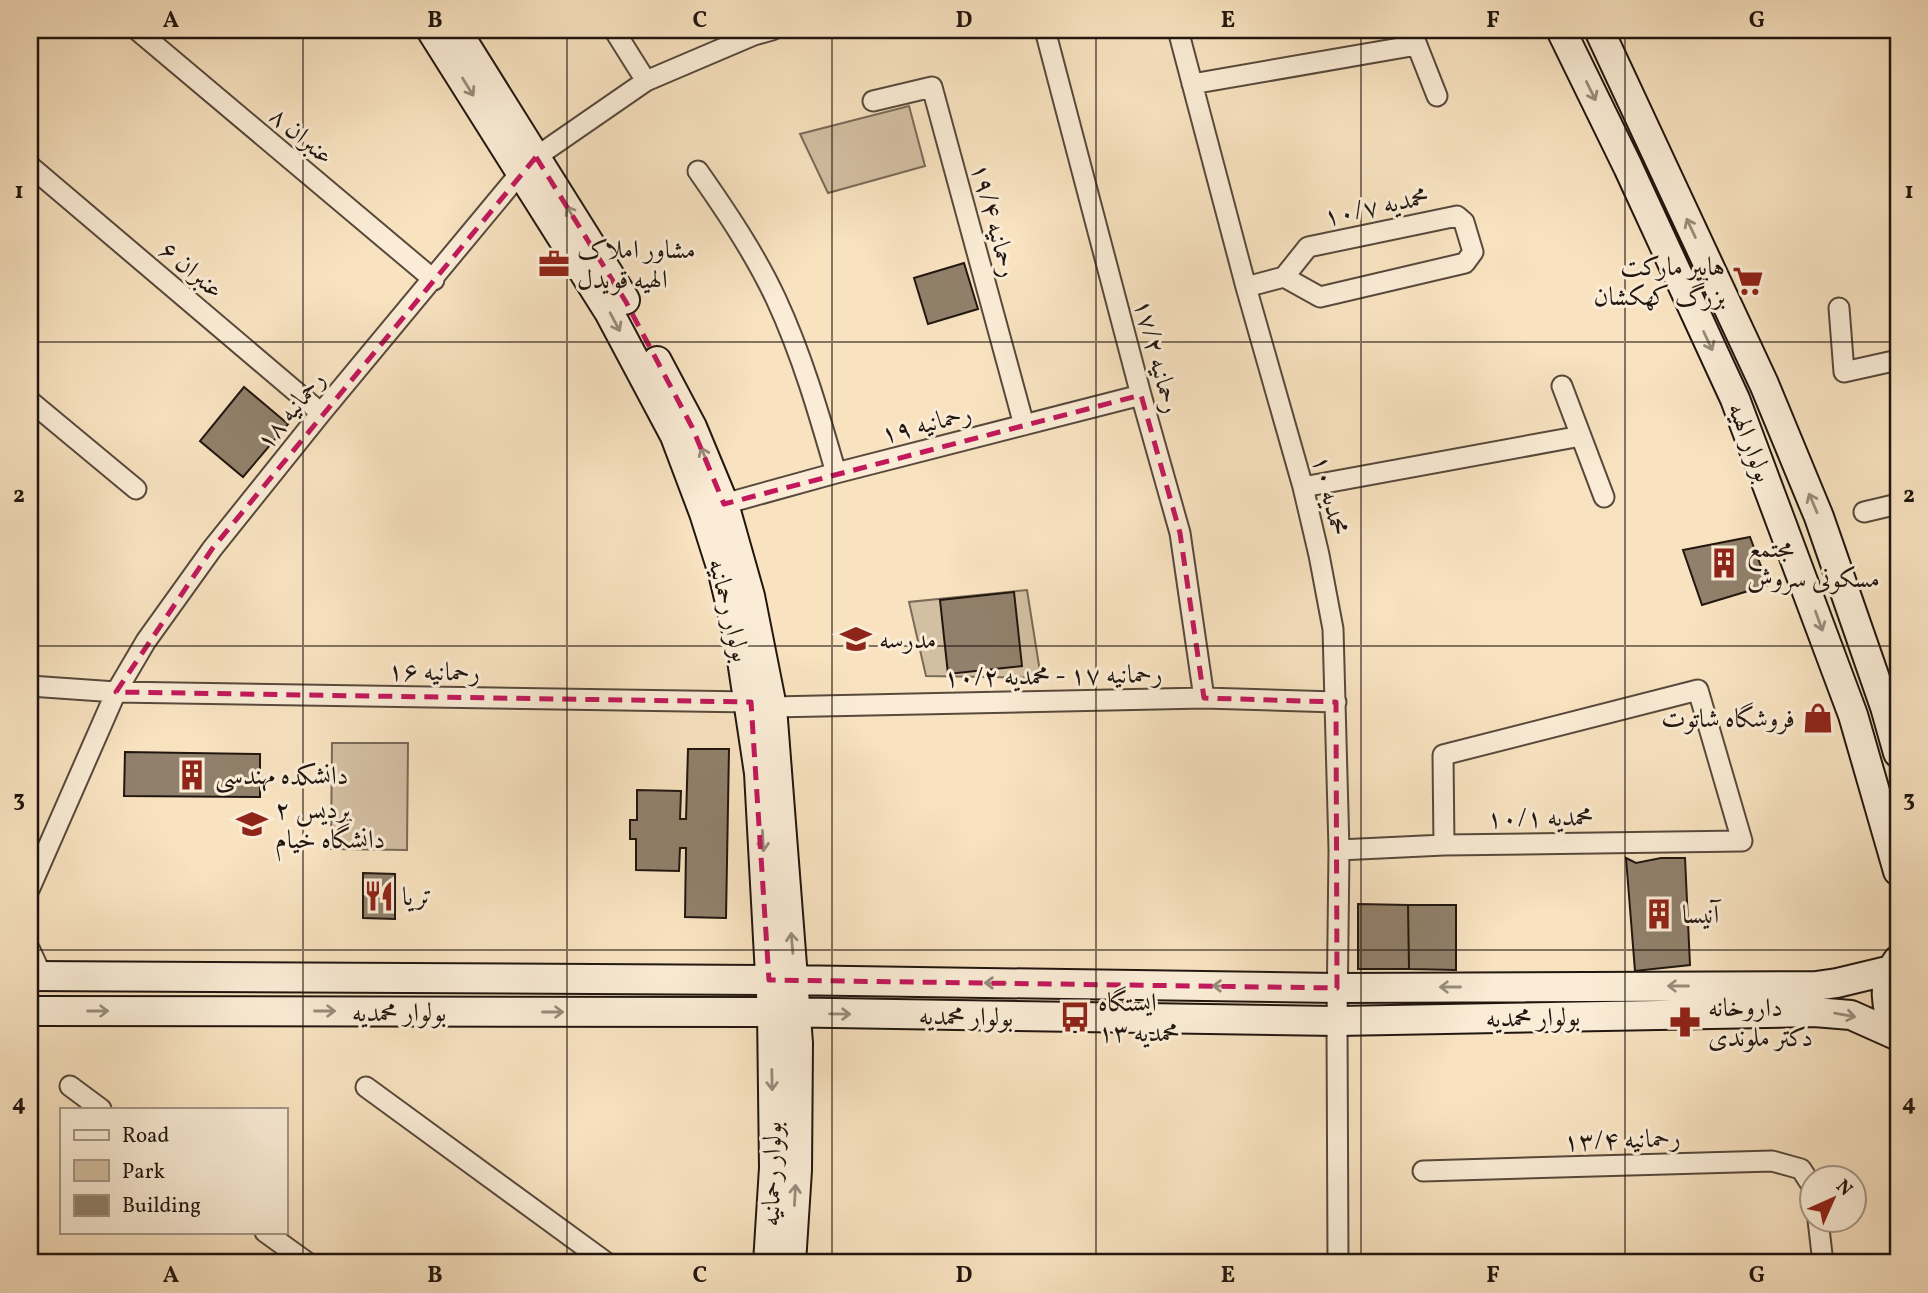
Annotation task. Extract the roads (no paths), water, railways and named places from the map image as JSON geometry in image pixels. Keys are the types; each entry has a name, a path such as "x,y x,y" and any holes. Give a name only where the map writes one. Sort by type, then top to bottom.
{"main road":[{"name":"بولوار رحمانیه","path":"431,30 626,302 692,427 724,504 750,596 761,704 797,1170 791,1263"},
{"name":"بولوار رحمانیه","path":"456,30 675,436 704,513 761,704"},
{"name":"بولوار الهیه","path":"1561,30 1634,179 1735,399 1853,715 1898,871"},
{"name":"بولوار الهیه","path":"1599,30 1764,384 1819,517 1898,753"},
{"name":"بولوار محمدیه","path":"36,976 1337,988 1816,986 1837,984 1895,965"},
{"path":"1895,965 1886,994 1889,1017 1898,1033"},
{"name":"بولوار محمدیه","path":"30,1011 784,1013 1337,1021 1814,1012 1851,1015 1898,1033"},
{"name":"بولوار رحمانیه","path":"768,1263 784,1013"}],"street":[{"name":"عنبران ۸","path":"136,30 434,280"},
{"path":"614,30 646,81"},
{"name":"رحمانیه ۱۸","path":"30,888 116,692 146,641 212,549 321,413 529,165 646,81 754,35 772,30"},
{"name":"رحمانیه ۱۷/۲","path":"1045,30 1180,533 1204,698"},
{"name":"محمدیه ۱۰","path":"1178,30 1246,287 1303,487 1333,629 1339,850 1338,1263"},
{"path":"1192,84 1414,37 1437,96"},
{"name":"رحمانیه ۱۹/۴","path":"873,101 932,87 1024,425"},
{"name":"عنبران ۶","path":"30,166 321,413"},
{"path":"698,171 727,212 776,299 808,378 836,473"},
{"name":"محمدیه ۱۰/۷","path":"1457,216 1464,222 1473,252 1465,263 1320,297 1284,276 1308,247 1457,216"},
{"path":"1246,287 1284,276"},
{"path":"1839,308 1844,372 1898,360"},
{"path":"1562,386 1604,497"},
{"name":"رحمانیه ۱۹","path":"724,504 1141,395"},
{"path":"30,401 136,489"},
{"path":"1303,487 1581,436"},
{"path":"1864,512 1898,504"},
{"name":"رحمانیه ۱۶","path":"30,686 116,692 761,704"},
{"name":"محمدیه ۱۰/۱","path":"1339,850 1444,845 1742,841 1698,690 1443,755 1444,845"},
{"name":"رحمانیه ۱۷ - محمدیه ۱۰/۲","path":"761,704 1204,698 1336,702"},
{"path":"30,950 36,976"},
{"path":"70,1086 101,1108"},
{"path":"366,1087 607,1263"},
{"name":"رحمانیه ۱۳/۴","path":"1423,1171 1772,1161 1798,1168"},
{"path":"268,1234 307,1263"},
{"path":"1820,1234 1823,1263"}],"place":[{"name":"مشاور املاک الهیه قویدل","path":"554,264"},
{"name":"هایپر مارکت بزرگ کهکشان","path":"1748,281"},
{"name":"مجتمع مسکونی سروش","path":"1724,563"},
{"name":"مدرسه","path":"856,639"},
{"name":"فروشگاه شاتوت","path":"1818,718"},
{"name":"دانشکده مهندسی","path":"192,775"},
{"name":"پردیس ۲ دانشگاه خیام","path":"252,824"},
{"name":"تریا","path":"379,896"},
{"name":"آنیسا","path":"1659,914"},
{"name":"ایستگاه محمدیه ۱۳","path":"1075,1017"},
{"name":"داروخانه دکتر ملوندی","path":"1685,1022"}]}
